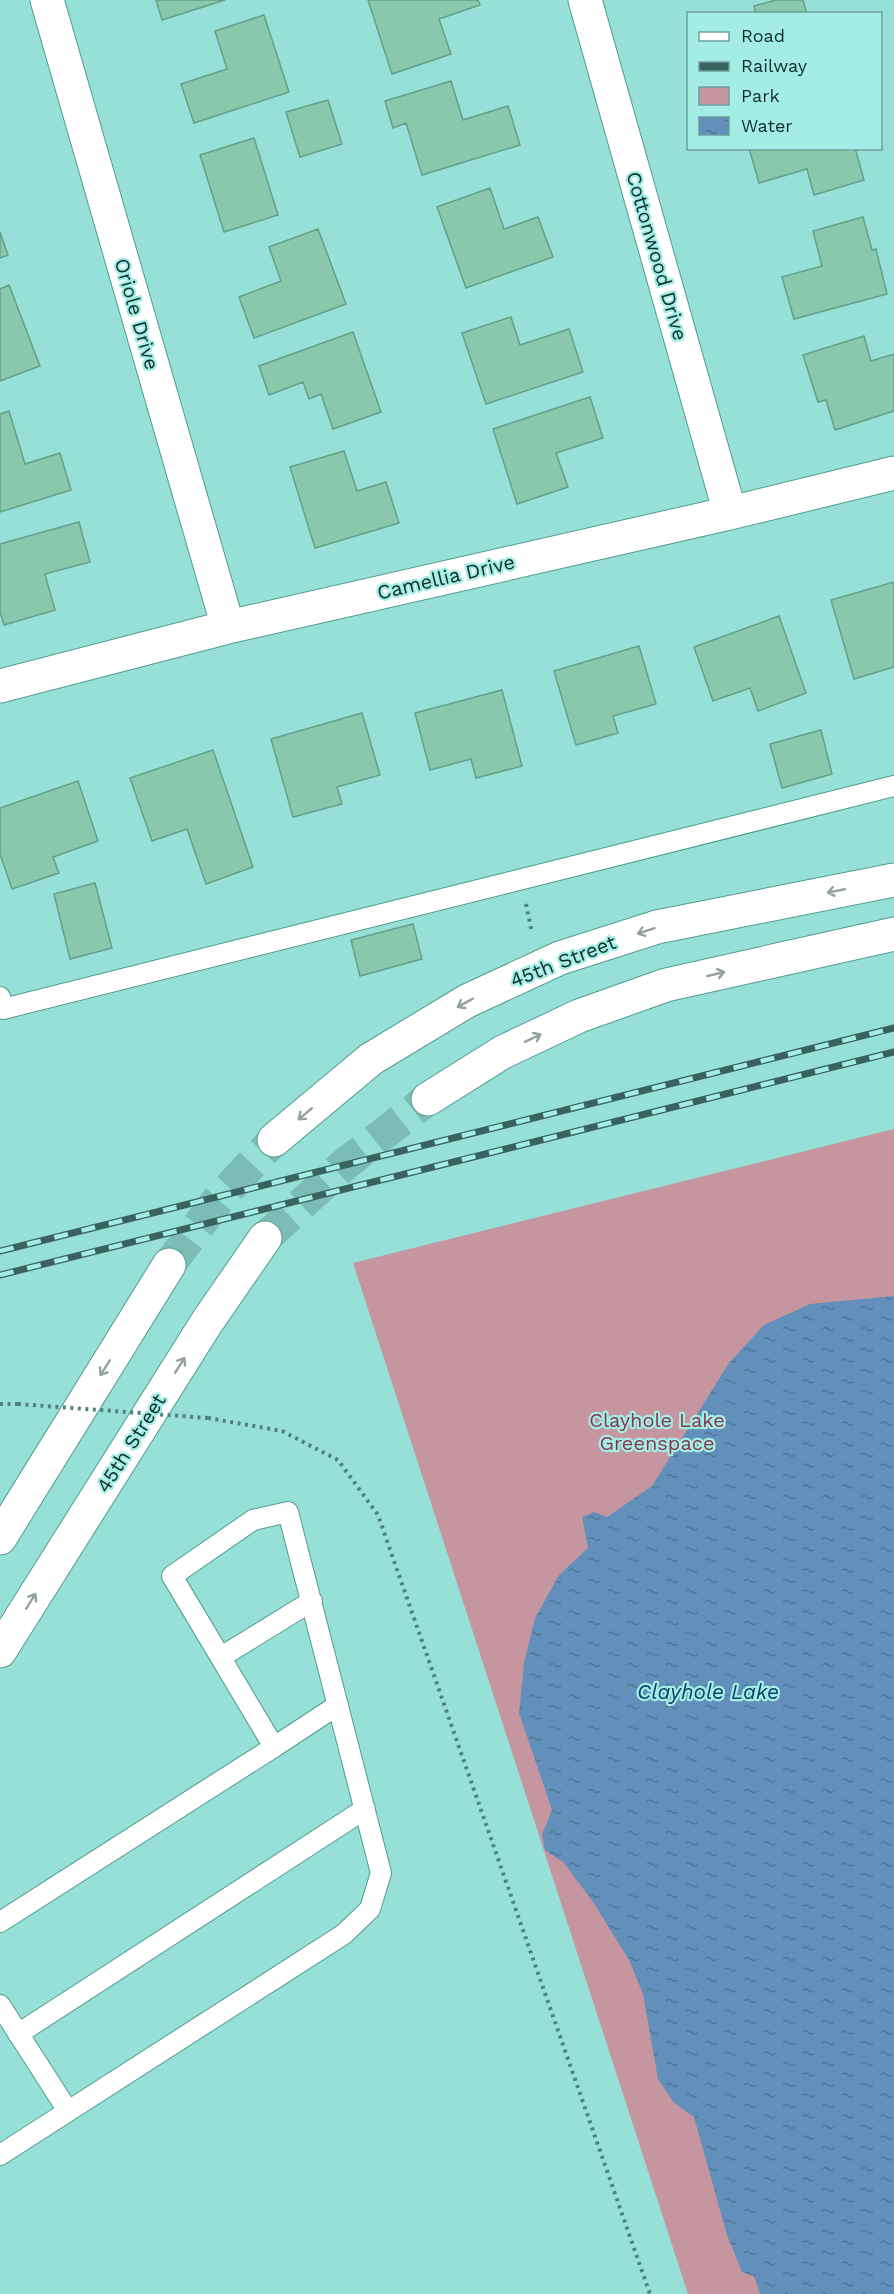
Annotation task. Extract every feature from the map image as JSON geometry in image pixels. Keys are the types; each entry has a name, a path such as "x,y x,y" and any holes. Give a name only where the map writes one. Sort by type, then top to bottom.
{"street":[{"name":"Oriole Drive","path":"47,0 228,627"},
{"name":"Cottonwood Drive","path":"585,0 730,513"},
{"name":"Camellia Drive","path":"0,686 228,627 730,513 894,473"},
{"name":"45th Street","path":"274,1140 372,1059 467,1001 560,958 657,927 894,880"},
{"path":"428,1099 503,1052 579,1016 655,989 894,934"},
{"name":"45th Street","path":"0,1651 207,1322 265,1238"},
{"path":"0,1538 169,1265"}],"lane":[{"path":"0,997 3,1009 894,786"},
{"path":"0,2155 344,1935 370,1909 381,1873 288,1512 253,1520 172,1576 274,1747"},
{"path":"221,1657 312,1601"},
{"path":"0,1922 338,1705"},
{"path":"18,2034 365,1809"},
{"path":"0,2005 68,2111"}],"path":[{"path":"0,1404 208,1418 282,1431 338,1460 378,1515 650,2294"}],"green space":[{"name":"Clayhole Lake","path":"894,1129 894,2294 688,2294 353,1263"}],"water":[{"name":"Clayhole Lake","path":"894,1296 894,2294 760,2294 754,2276 742,2272 727,2235 694,2117 673,2102 658,2079 643,1994 629,1960 593,1902 564,1863 545,1850 542,1834 552,1810 519,1713 524,1663 535,1618 559,1575 588,1548 582,1517 594,1512 607,1517 652,1486 729,1363 764,1325 810,1304"}],"building":[{"path":"156,0 225,0 162,20"},
{"path":"368,0 478,0 480,5 439,19 451,54 392,74"},
{"path":"776,0 803,0 806,12 756,12 754,6"},
{"path":"264,15 289,92 194,123 181,84 227,69 215,31"},
{"path":"451,81 463,120 508,106 520,145 422,175 406,123 393,128 385,101"},
{"path":"328,100 342,144 300,157 286,112"},
{"path":"254,138 278,215 224,232 200,155"},
{"path":"750,150 856,150 864,180 814,195 807,169 759,183"},
{"path":"490,188 504,229 538,217 553,257 466,288 437,207"},
{"path":"863,217 872,250 876,249 887,294 794,319 782,277 822,266 813,231"},
{"path":"318,229 346,304 254,338 239,297 281,281 269,247"},
{"path":"0,232 8,255 0,258"},
{"path":"9,285 40,366 0,381 0,289"},
{"path":"511,317 520,345 569,329 583,372 486,404 462,333"},
{"path":"353,332 381,412 333,429 321,394 309,399 303,382 269,395 259,366"},
{"path":"864,336 871,361 894,354 894,411 835,430 826,400 818,402 803,355"},
{"path":"590,397 603,438 556,453 568,487 517,504 493,429"},
{"path":"9,411 25,464 60,453 71,490 0,512 0,414"},
{"path":"344,451 357,491 386,482 399,523 315,548 290,467"},
{"path":"79,522 90,562 45,574 55,610 4,625 0,612 0,544"},
{"path":"894,582 894,667 854,679 831,600"},
{"path":"779,616 806,693 758,711 750,688 713,701 694,647"},
{"path":"639,646 656,704 613,716 618,733 576,745 554,671"},
{"path":"502,690 522,766 476,778 471,759 430,770 415,713"},
{"path":"362,713 380,775 337,787 342,804 293,817 271,739"},
{"path":"821,730 832,774 782,788 770,744"},
{"path":"213,750 253,867 206,884 187,829 152,841 130,778"},
{"path":"78,781 98,841 53,857 59,873 12,889 0,854 0,808"},
{"path":"95,883 112,948 70,959 54,894"},
{"path":"413,924 422,959 360,976 351,940"}],"tunnel":[{"path":"265,1238 344,1165 428,1099"},
{"path":"169,1265 218,1200 274,1140"}],"railway":[{"path":"0,1251 894,1028"},
{"path":"0,1275 894,1052"}],"park label":[{"name":"Clayhole Lake Greenspace","path":"657,1432"}]}
